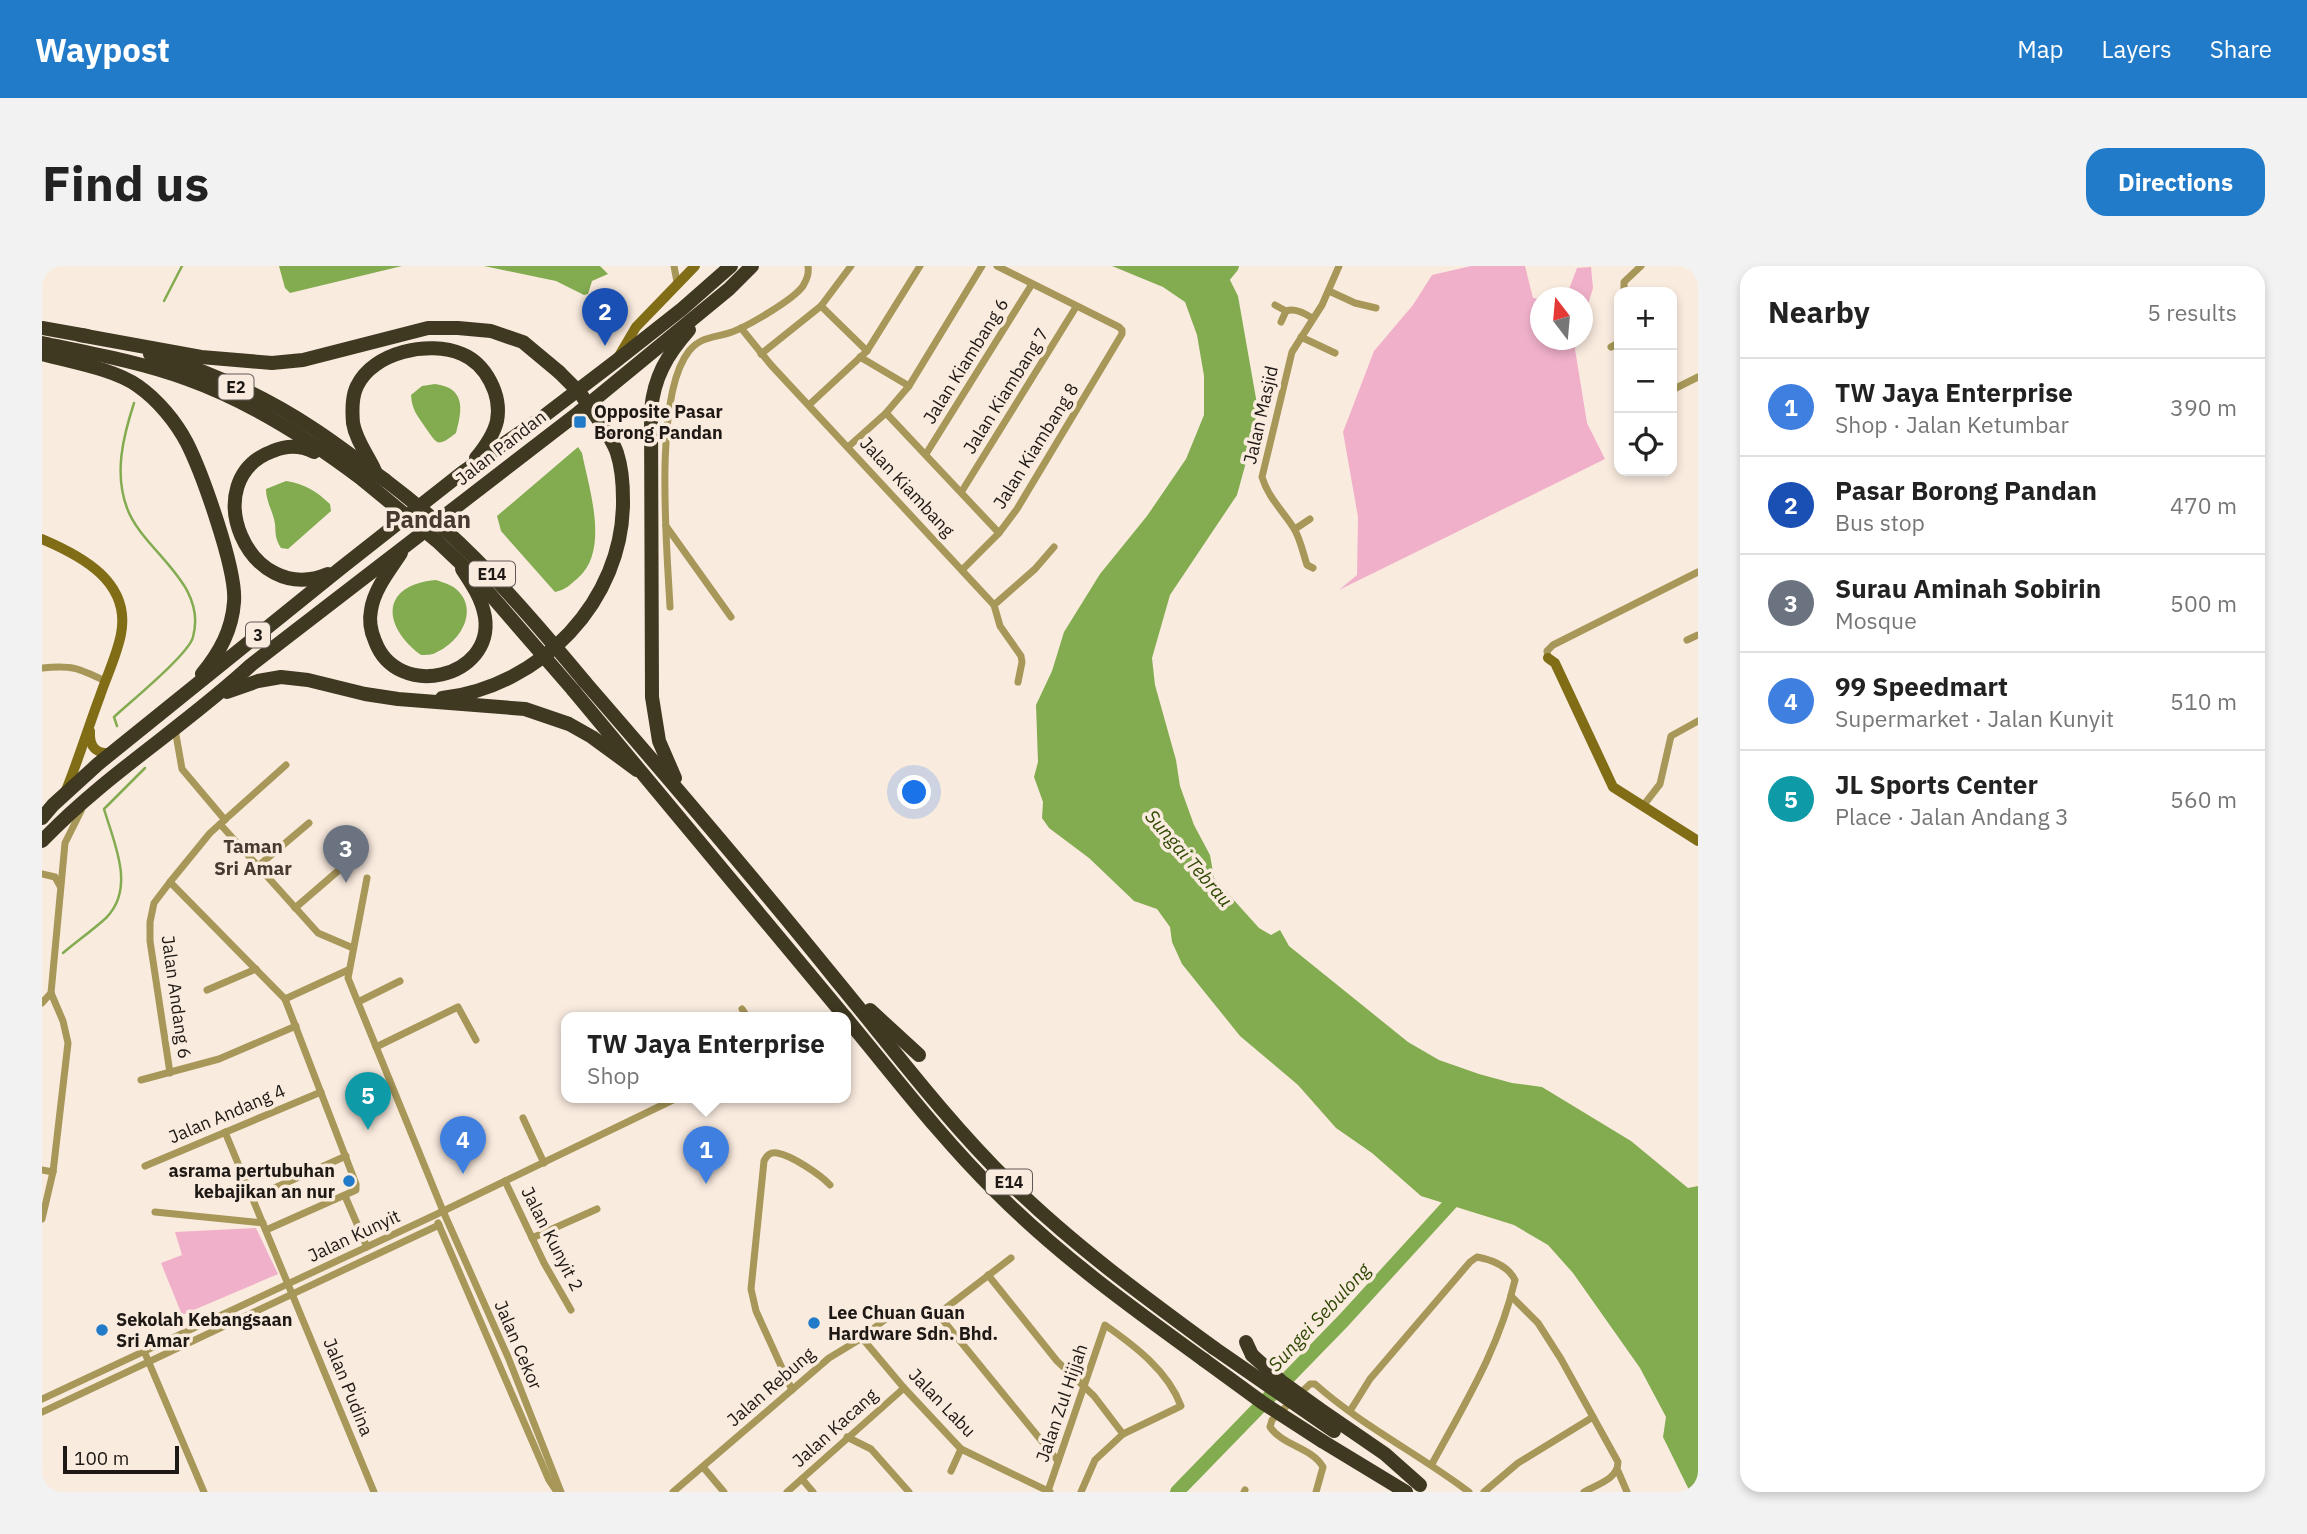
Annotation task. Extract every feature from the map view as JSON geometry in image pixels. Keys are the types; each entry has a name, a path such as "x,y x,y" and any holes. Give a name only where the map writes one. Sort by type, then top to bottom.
{"highway":[{"name":"Jalan Pandan","path":"50,808 111,753 341,568 463,472 544,416 616,361 731,266"},
{"name":"Jalan Pandan","path":"42,841 88,798 176,735 251,665 578,413 729,289 752,266"},
{"path":"687,800 663,750 654,711 650,658 651,410 657,374 666,359 729,289"},
{"name":"E2","path":"42,328 80,335 193,368 255,396 310,426 375,478 453,556"},
{"path":"80,335 201,357 271,363 303,360 428,328 491,331 523,342 580,393 617,452 623,485 623,518 611,570 603,587 570,633 531,666 504,681 456,696 398,699"},
{"name":"E2","path":"42,343 185,378 255,409 335,459 375,478"},
{"path":"375,478 356,436 352,411 357,386 369,370 382,361 418,350 441,348 463,354 482,369 494,390 498,407 492,432 483,449 463,472"},
{"path":"42,354 123,378 138,386 172,419 187,444 233,573 235,600 225,641 212,662 175,703"},
{"path":"335,459 295,446 268,453 256,459 239,480 235,502 248,550 262,566 276,574 302,580 314,580 341,568"},
{"name":"E14","path":"375,478 451,534 500,581 579,686 637,771 841,1012"},
{"path":"406,545 377,591 370,611 378,649 384,659 404,673 430,677 444,675 465,664 479,647 485,628 482,605 453,556"},
{"name":"E14","path":"453,556 687,800 930,1096 1041,1213 1124,1282 1214,1348 1334,1431 1426,1489"},
{"path":"218,696 258,681 281,677 398,699 525,709 569,723 637,771"},
{"path":"42,855 67,815"},
{"path":"838,981 919,1055"},
{"name":"E14","path":"851,1024 994,1191 1110,1292 1262,1403 1406,1492"},
{"path":"1249,1348 1282,1382 1385,1454 1426,1489"}],"street":[{"path":"674,266 677,282"},
{"path":"616,361 636,327 695,266"},
{"path":"670,607 666,440 675,383 682,362 696,343 704,338 741,328 798,291 806,280 808,266"},
{"path":"761,354 821,306 851,266"},
{"path":"810,404 867,351 920,266"},
{"path":"848,447 886,413 909,386 982,266"},
{"path":"997,266 1076,307"},
{"name":"Jalan Masjid","path":"1313,568 1307,565 1295,529 1281,513 1262,477 1292,352 1329,290 1339,266"},
{"path":"1623,287 1623,282 1641,266"},
{"name":"Jalan Kiambang 6","path":"926,454 1032,284"},
{"path":"1329,290 1354,303 1376,308"},
{"path":"1275,305 1312,318"},
{"path":"821,306 867,351"},
{"name":"Jalan Kiambang 8","path":"962,570 999,533 1017,509 1122,334 1122,330 1076,307"},
{"name":"Jalan Kiambang 7","path":"962,491 1076,307"},
{"path":"1281,322 1286,311"},
{"name":"Jalan Kiambang","path":"741,328 761,354 994,605 1000,626 1021,656 1017,682"},
{"path":"1301,337 1335,353"},
{"path":"860,357 909,386"},
{"path":"1677,388 1698,377"},
{"path":"886,413 999,533"},
{"path":"1295,529 1310,519"},
{"path":"666,525 731,617"},
{"path":"42,539 73,552 96,568 108,581 122,615 121,632 91,721 50,808"},
{"path":"994,605 1035,569 1054,547"},
{"path":"1698,572 1553,645 1547,651 1548,658 1556,663 1613,786 1698,841"},
{"path":"1687,640 1697,637"},
{"path":"42,668 66,665 80,668 105,681"},
{"path":"91,721 92,745 101,754 111,753"},
{"path":"1643,806 1660,784 1671,736 1698,721"},
{"path":"176,735 182,769 257,867 324,937 353,948"},
{"name":"Jalan Andang 6","path":"170,1073 150,941 154,903 191,855 286,765"},
{"path":"42,1219 53,1172 68,1043 63,1021 51,993 65,843 88,798"},
{"path":"257,867 309,823"},
{"path":"295,908 354,858 355,853 347,837"},
{"path":"42,874 55,877 61,890"},
{"path":"285,999 348,971 368,878"},
{"path":"155,1212 265,1227 356,1190 346,1156 285,999 170,882"},
{"path":"207,990 256,969"},
{"name":"Jalan Cekor","path":"348,971 348,978 439,1214 508,1357 559,1492"},
{"path":"358,1002 400,981"},
{"path":"42,1003 51,993"},
{"path":"376,1047 458,1007 476,1040"},
{"path":"141,1080 219,1059 296,1026"},
{"name":"Jalan Andang 4","path":"145,1166 321,1092"},
{"name":"Jalan Kunyit","path":"42,1399 439,1214 667,1103"},
{"path":"523,1118 544,1163"},
{"name":"Jalan Pudina","path":"225,1132 374,1492"},
{"path":"792,1390 756,1311 751,1289 764,1161 767,1155 772,1153 786,1156 830,1185"},
{"path":"252,1198 346,1156"},
{"path":"42,1170 53,1172"},
{"name":"Jalan Kunyit 2","path":"505,1181 571,1310"},
{"path":"345,1196 368,1247"},
{"path":"532,1238 597,1209"},
{"path":"439,1214 439,1225"},
{"name":"Jalan Cekor","path":"439,1225 548,1480 559,1492"},
{"name":"Jalan Kunyit","path":"42,1412 439,1225"},
{"path":"425,1231 438,1234 446,1240"},
{"path":"1350,1410 1370,1379 1470,1262 1477,1257 1487,1259 1510,1271 1515,1280 1500,1334 1471,1395 1432,1464"},
{"path":"1011,1258 938,1314 1058,1461"},
{"path":"988,1275 1057,1361 1084,1387 1123,1434 1095,1460 1081,1492"},
{"path":"1511,1296 1538,1323 1561,1359 1618,1462 1618,1471 1627,1492"},
{"name":"Jalan Rebung","path":"673,1492 830,1358 862,1338 894,1312 938,1314"},
{"name":"Jalan Zul Hijjah","path":"1049,1492 1105,1325 1154,1364 1181,1403 1178,1409 1123,1434"},
{"name":"Jalan Labu","path":"862,1338 961,1449 1049,1492"},
{"path":"144,1351 204,1492"},
{"path":"1316,1492 1323,1467 1318,1458 1276,1436 1270,1427 1272,1420 1310,1384 1315,1384 1399,1447 1432,1464 1469,1492"},
{"name":"Jalan Kacang","path":"787,1492 904,1388"},
{"path":"1484,1492 1518,1463 1593,1417"},
{"path":"847,1437 871,1450 909,1492"},
{"path":"951,1471 961,1449"},
{"path":"703,1467 724,1492"},
{"path":"1584,1492 1614,1476 1618,1471"},
{"path":"802,1479 813,1492"}],"shaded area":[{"path":"1471,266 1525,266 1530,287 1530,350 1575,350 1587,423 1605,459 1339,590 1357,575 1358,517 1343,432 1374,351 1413,305 1432,275"},
{"path":"1591,267 1593,287 1570,287 1577,268"},
{"path":"256,1228 278,1274 182,1315 161,1263 182,1255 175,1232"}],"water":[{"path":"279,266 402,266 290,293 285,288"},
{"path":"484,266 600,266 608,274 592,281 588,294 584,295 556,281"},
{"name":"Sungai Tebrau","path":"1112,266 1223,266 1238,296 1257,404 1254,433 1237,495 1170,595 1152,658 1155,685 1176,760 1180,786 1194,825 1210,855 1214,878 1259,928 1271,935 1280,930 1289,946 1408,1042 1439,1060 1479,1074 1512,1083 1542,1087 1631,1141 1688,1188 1698,1186 1698,1492 1690,1492 1663,1437 1666,1417 1640,1368 1573,1273 1548,1245 1514,1225 1421,1196 1372,1153 1336,1128 1298,1085 1240,1036 1182,964 1172,942 1170,927 1157,909 1134,901 1089,858 1049,828 1042,818 1043,802 1034,777 1038,762 1036,705 1052,671 1064,632 1100,574 1147,516 1186,459 1204,415 1204,376 1197,335 1185,302 1163,287"},
{"path":"435,384 452,390 457,395 460,408 456,433 441,442 435,440 412,405 411,395 422,386"},
{"path":"578,447 582,453 595,518 593,552 588,566 578,578 565,589 555,592 501,531 497,516"},
{"path":"286,481 315,492 330,504 331,511 288,549 281,548 277,540 266,489"},
{"path":"436,580 456,589 463,597 467,616 453,641 435,653 421,655 399,632 393,608 396,598 405,590 418,583"}],"waterway":[{"path":"164,301 182,266"},
{"path":"1215,287 1232,266"},
{"path":"117,726 114,717 189,645 193,637 195,617 183,584 135,524 123,495 122,455 134,403"},
{"path":"63,953 106,918 115,906 120,893 120,865 104,809 145,768"},
{"name":"Sungei Sebulong","path":"1177,1492 1344,1320 1460,1193"}],"place":[{"name":"Pasar Borong Pandan","path":"605,346"},
{"name":"Opposite Pasar Borong Pandan","path":"580,422"},
{"name":"Surau Aminah Sobirin","path":"346,883"},
{"name":"JL Sports Center","path":"368,1130"},
{"name":"99 Speedmart","path":"463,1174"},
{"name":"asrama pertubuhan kebajikan an nur","path":"349,1181"},
{"name":"TW Jaya Enterprise","path":"706,1184"},
{"name":"Lee Chuan Guan Hardware Sdn. Bhd.","path":"814,1323"},
{"name":"Sekolah Kebangsaan Sri Amar","path":"102,1330"}],"district":[{"name":"Pandan","path":"428,520"},
{"name":"Taman Sri Amar","path":"253,857"}]}
